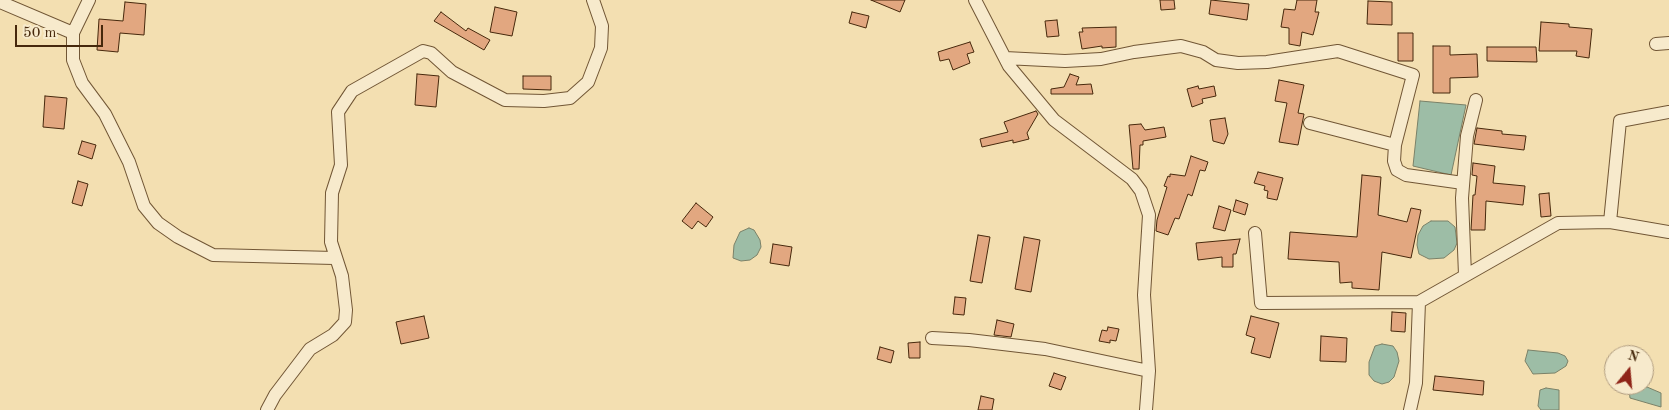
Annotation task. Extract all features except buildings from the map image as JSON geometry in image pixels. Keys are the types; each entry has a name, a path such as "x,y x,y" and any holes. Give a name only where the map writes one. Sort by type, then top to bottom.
{"street":[{"path":"90,0 73,33 73,60 82,83 105,114 130,162 144,206 158,223 178,237 213,255 334,258"},
{"path":"267,410 275,395 310,349 340,329 345,322 346,310 342,276 334,258 330,242 332,193 341,165 338,112 352,91 423,51 431,53 452,72 505,100 544,101 570,98 588,82 601,48 602,26 593,0"},
{"path":"975,0 1009,66 1054,120 1132,179 1141,191 1149,216 1144,295 1149,371 1146,410"},
{"path":"0,2 73,33"},
{"path":"1656,44 1669,43"},
{"path":"1005,58 1066,62 1101,59 1134,52 1181,46 1203,52 1216,60 1238,63 1267,62 1338,51 1412,75 1395,145 1394,161 1396,170 1406,175 1463,183"},
{"path":"1465,275 1463,183 1467,136 1476,100"},
{"path":"1610,222 1620,121 1669,112"},
{"path":"1310,123 1395,145"},
{"path":"1255,233 1261,303 1419,302 1558,223 1610,222 1669,232"},
{"path":"1410,410 1416,383 1419,302"},
{"path":"932,338 969,340 1045,349 1149,371"}],"shaded area":[{"path":"1420,101 1466,105 1451,175 1413,166"},
{"path":"1431,221 1448,221 1455,227 1457,243 1454,250 1444,258 1429,259 1419,254 1417,245 1418,235 1423,226"},
{"path":"749,228 754,230 760,240 761,247 757,255 750,260 741,261 733,258 734,245 740,232"},
{"path":"1382,344 1393,346 1399,361 1394,377 1389,382 1382,384 1374,381 1369,375 1369,362 1375,346"},
{"path":"1528,350 1558,353 1565,356 1568,361 1566,366 1555,373 1533,374 1525,361"},
{"path":"1546,388 1559,390 1559,410 1541,410 1538,406 1540,390"},
{"path":"1654,390 1661,393 1661,407 1630,398 1630,395 1654,395"}]}
